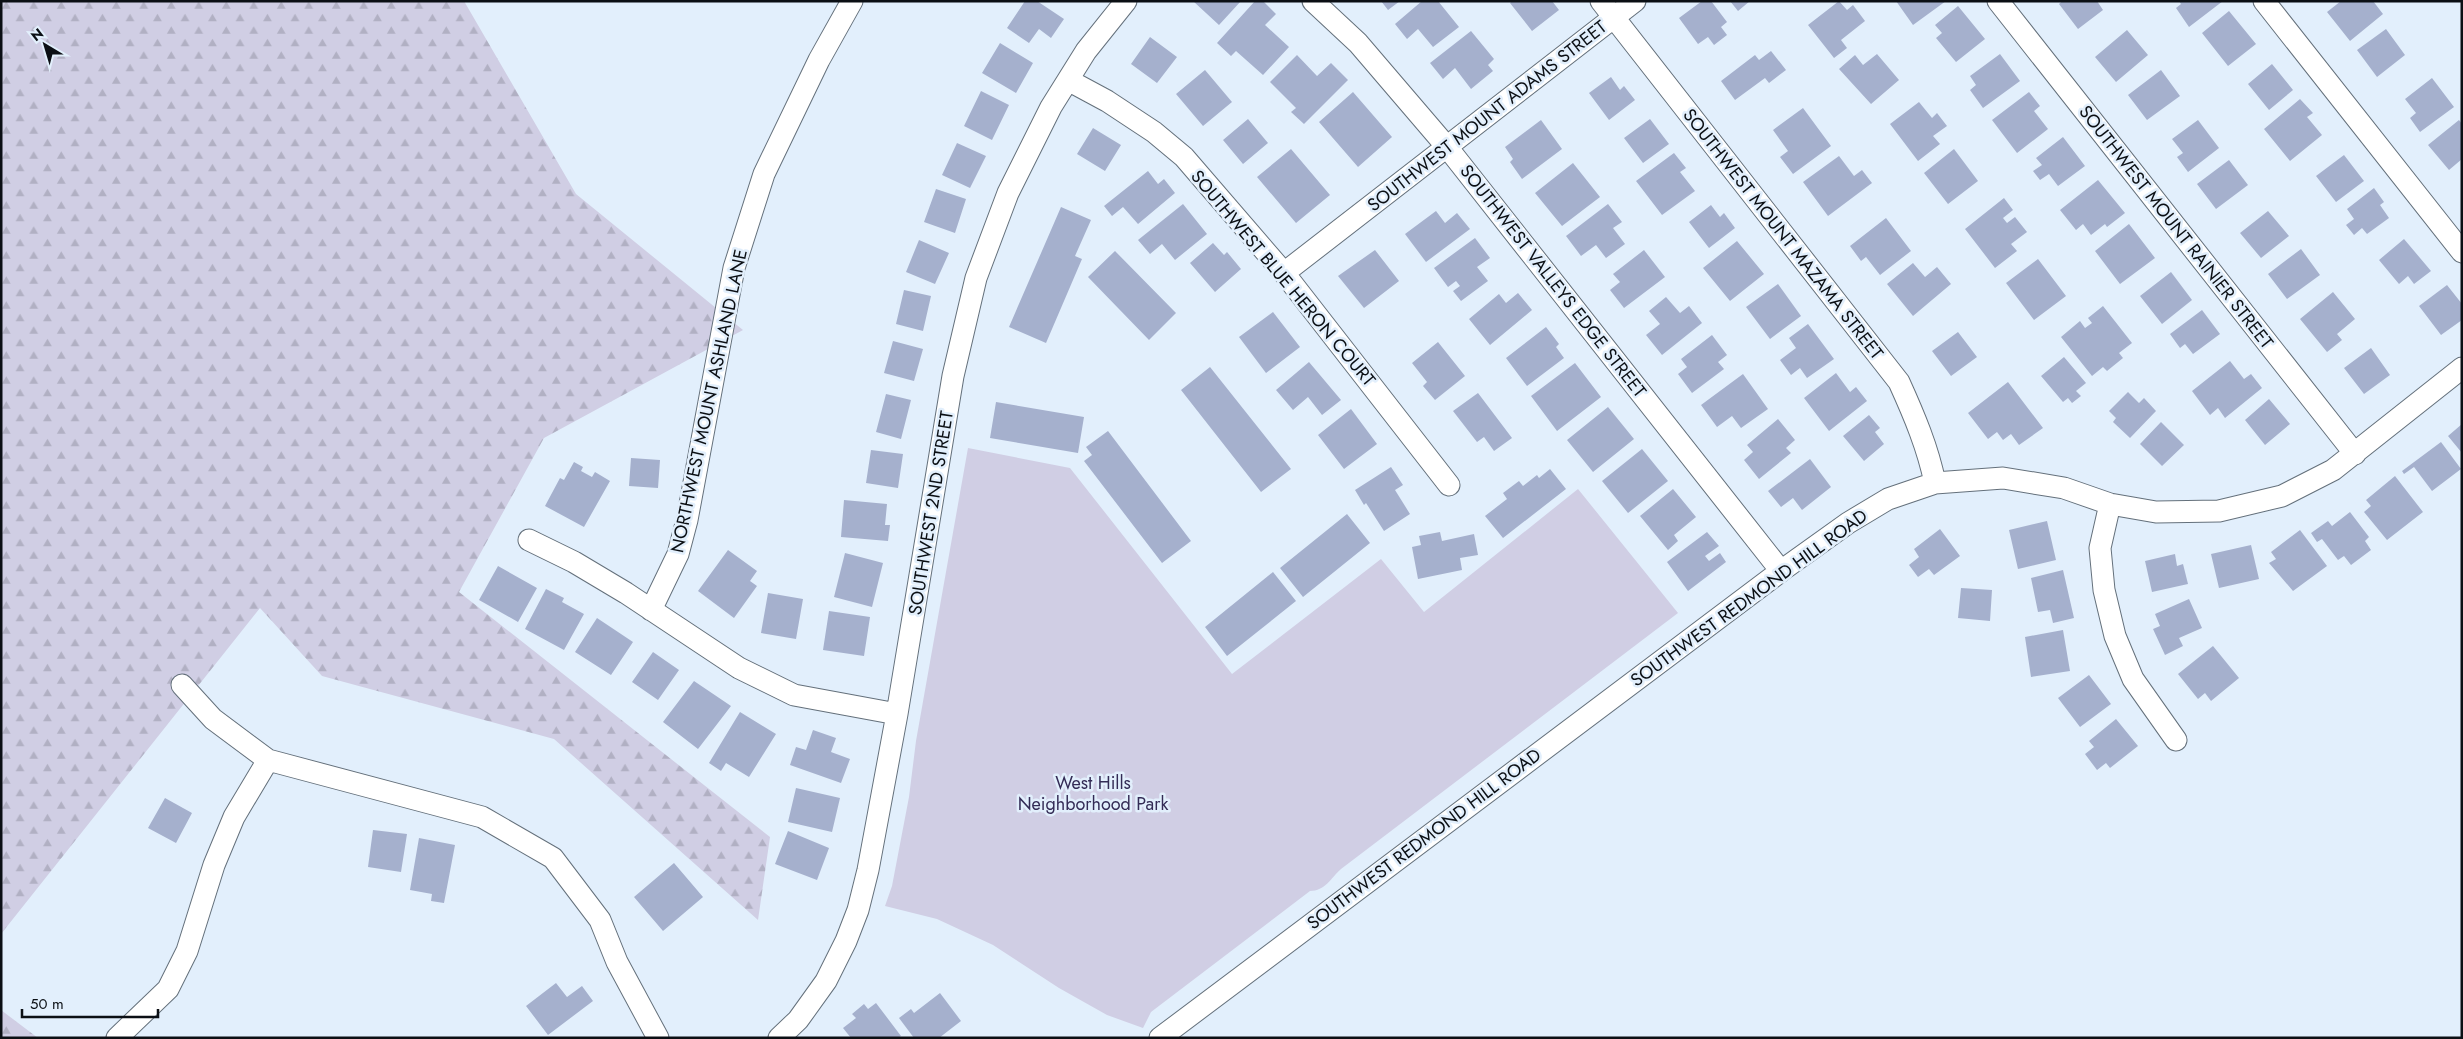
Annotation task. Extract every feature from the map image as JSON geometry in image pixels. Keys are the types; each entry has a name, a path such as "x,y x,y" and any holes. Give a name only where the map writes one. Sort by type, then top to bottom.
{"street":[{"name":"NORTHWEST MOUNT ASHLAND LANE","path":"651,610 678,554 687,520 734,268 764,174 819,60 852,1"},
{"name":"SOUTHWEST 2ND STREET","path":"779,1038 798,1020 826,981 846,941 858,910 868,870 897,714 953,376 976,278 1008,193 1051,107 1086,51 1126,1"},
{"name":"SOUTHWEST VALLEYS EDGE STREET","path":"1314,1 1358,43 1447,147 1781,571"},
{"name":"SOUTHWEST MOUNT MAZAMA STREET","path":"1601,1 1899,382 1931,463 1935,483"},
{"name":"SOUTHWEST MOUNT ADAMS STREET","path":"1284,273 1635,1"},
{"name":"SOUTHWEST MOUNT RAINIER STREET","path":"1998,1 2355,454"},
{"path":"2264,1 2462,252"},
{"name":"SOUTHWEST BLUE HERON COURT","path":"1068,80 1107,101 1154,132 1184,157 1284,273 1449,485"},
{"name":"SOUTHWEST REDMOND HILL ROAD","path":"1160,1038 1781,571 1848,523 1888,499 1935,483 2003,478 2064,488 2110,504 2156,512 2219,511 2282,496 2333,470 2462,368"},
{"path":"2110,504 2100,548 2104,590 2115,636 2134,679 2150,705 2176,740"},
{"path":"529,540 574,562 739,668 794,694 897,714"},
{"path":"182,685 214,718 268,760 482,817 553,858 600,920 617,962 658,1038"},
{"path":"118,1038 168,988 187,951 214,865 234,817 268,760"}],"green space":[{"path":"1,1 464,1 576,194 743,330 544,438 459,592 770,837 758,920 554,739 322,676 260,608 1,934"},
{"name":"West Hills Neighborhood Park","path":"968,448 1070,468 1232,674 1381,559 1424,612 1578,489 1678,613 1341,869 1324,886 1310,891 1151,1012 1143,1028 1107,1015 1059,988 993,945 937,919 885,906 892,886 909,797 916,741"},
{"path":"1,1010 38,1038 1,1038"}],"building":[{"path":"1025,1 1037,1 1064,19 1051,38 1039,29 1029,43 1007,28"},
{"path":"1193,1 1241,1 1219,25"},
{"path":"1255,1 1263,1 1276,14 1265,25 1289,47 1263,75 1236,51 1231,56 1217,43"},
{"path":"1381,1 1400,1 1388,10"},
{"path":"1422,1 1438,1 1459,27 1433,47 1418,29 1407,39 1395,24"},
{"path":"1512,1 1552,1 1559,10 1532,31 1510,3"},
{"path":"1702,1 1711,1 1727,22 1721,27 1727,35 1714,45 1708,37 1698,44 1679,18"},
{"path":"1730,1 1750,1 1738,11"},
{"path":"1839,1 1847,10 1853,5 1865,21 1841,40 1847,48 1834,58 1808,25"},
{"path":"1896,1 1946,1 1913,25"},
{"path":"2062,1 2097,1 2103,10 2078,29 2059,4"},
{"path":"2179,1 2223,1 2189,27 2176,8 2181,4"},
{"path":"2341,1 2373,1 2383,14 2350,41 2327,12"},
{"path":"1958,6 1985,39 1956,62 1936,38 1942,33 1935,25"},
{"path":"2229,11 2256,44 2228,66 2202,33"},
{"path":"2386,29 2405,55 2377,77 2357,50"},
{"path":"2127,30 2148,55 2116,82 2095,57"},
{"path":"1471,31 1494,59 1488,65 1493,71 1471,89 1455,68 1443,79 1430,63"},
{"path":"1150,37 1177,57 1157,83 1131,64"},
{"path":"1000,43 1033,63 1016,93 982,73"},
{"path":"1771,51 1786,70 1769,83 1765,78 1735,100 1721,81 1755,55 1759,60"},
{"path":"1877,54 1899,80 1871,104 1839,69 1855,55 1863,65"},
{"path":"2000,54 2020,81 1983,108 1970,90 1976,85 1970,76"},
{"path":"1297,55 1317,76 1331,63 1348,80 1304,124 1291,112 1296,108 1270,82"},
{"path":"2272,64 2293,90 2269,110 2248,84"},
{"path":"1205,70 1232,102 1203,126 1176,94"},
{"path":"2161,70 2180,96 2147,120 2128,95"},
{"path":"1611,77 1620,90 1624,86 1635,100 1609,120 1589,93"},
{"path":"2432,78 2454,107 2420,132 2410,118 2416,113 2405,99"},
{"path":"981,91 1009,105 992,140 964,126"},
{"path":"1353,92 1392,137 1358,167 1319,122"},
{"path":"2029,92 2040,106 2034,111 2048,129 2017,153 1992,120"},
{"path":"2300,99 2313,113 2307,117 2322,135 2290,161 2264,129"},
{"path":"1919,102 1932,118 1937,113 1947,126 1933,136 1940,144 1918,161 1890,124"},
{"path":"1803,108 1831,146 1793,174 1780,157 1788,151 1773,130"},
{"path":"1248,119 1268,143 1243,164 1223,140"},
{"path":"1650,119 1669,144 1643,163 1624,138"},
{"path":"1541,120 1562,149 1522,179 1510,162 1513,159 1505,147"},
{"path":"2198,120 2219,148 2188,172 2177,157 2183,153 2172,139"},
{"path":"2459,120 2462,124 2462,159 2449,170 2428,145"},
{"path":"1093,128 1121,145 1105,171 1077,154"},
{"path":"2063,137 2085,166 2058,186 2049,174 2040,180 2033,171 2042,165 2036,158"},
{"path":"957,143 986,156 970,188 942,175"},
{"path":"1291,149 1330,195 1296,223 1257,177"},
{"path":"1954,149 1978,181 1948,204 1924,173"},
{"path":"1674,153 1686,168 1680,172 1695,191 1662,215 1636,181"},
{"path":"2344,155 2364,181 2336,202 2316,176"},
{"path":"1839,156 1854,176 1862,170 1872,183 1828,216 1803,182"},
{"path":"2229,160 2248,185 2216,209 2197,184"},
{"path":"1573,163 1600,197 1562,226 1535,193"},
{"path":"1148,171 1158,184 1164,179 1175,193 1138,224 1123,207 1112,216 1104,206"},
{"path":"2098,180 2125,213 2107,227 2105,224 2091,235 2083,224 2076,230 2060,210"},
{"path":"2374,188 2384,202 2380,205 2389,218 2367,234 2362,228 2354,235 2346,225 2354,219 2347,209"},
{"path":"936,189 966,199 955,233 924,222"},
{"path":"2004,198 2013,210 2003,218 2007,223 2015,217 2027,232 2011,244 2017,251 1995,268 1965,229"},
{"path":"1183,204 1207,234 1175,260 1162,244 1150,254 1138,240"},
{"path":"1608,204 1622,222 1613,228 1625,244 1606,258 1596,245 1581,256 1566,236"},
{"path":"1711,205 1720,217 1724,213 1735,228 1709,248 1689,222"},
{"path":"1061,207 1091,220 1075,256 1082,259 1046,343 1009,327"},
{"path":"1436,211 1445,223 1457,213 1470,229 1426,262 1405,234"},
{"path":"2268,211 2289,236 2261,258 2240,233"},
{"path":"1886,218 1911,251 1880,275 1866,257 1861,261 1850,246"},
{"path":"2129,224 2155,258 2120,284 2095,251"},
{"path":"1475,238 1490,258 1477,267 1488,281 1461,301 1453,291 1460,286 1456,281 1448,287 1434,268"},
{"path":"2404,239 2431,271 2414,284 2408,276 2399,284 2379,260"},
{"path":"919,240 949,253 935,284 906,272"},
{"path":"1737,241 1764,274 1730,301 1703,268"},
{"path":"1213,243 1224,255 1227,252 1241,269 1215,292 1190,263"},
{"path":"2301,249 2320,275 2287,299 2268,274"},
{"path":"1375,250 1399,281 1364,308 1338,276"},
{"path":"1644,250 1665,277 1624,308 1610,290 1620,282 1613,274"},
{"path":"1115,251 1176,313 1149,340 1088,277"},
{"path":"2038,259 2066,296 2034,320 2006,283"},
{"path":"1913,263 1925,277 1937,267 1951,284 1913,316 1887,284"},
{"path":"2171,272 2192,300 2162,324 2140,296"},
{"path":"1778,284 1801,316 1770,339 1746,307"},
{"path":"2447,285 2462,304 2462,320 2441,335 2419,306"},
{"path":"904,290 931,296 923,331 896,324"},
{"path":"2333,292 2355,319 2337,334 2342,340 2327,352 2300,319"},
{"path":"1518,293 1532,310 1490,345 1469,319 1499,294 1506,303"},
{"path":"1666,297 1680,313 1689,306 1702,323 1662,355 1646,335 1660,324 1649,311"},
{"path":"2103,306 2132,343 2119,353 2123,358 2107,371 2103,367 2092,376 2061,337 2080,321 2085,328 2092,323 2088,318"},
{"path":"2202,310 2220,334 2193,354 2185,344 2180,348 2170,334"},
{"path":"1273,312 1300,347 1266,373 1239,337"},
{"path":"1808,324 1834,359 1807,378 1800,368 1791,375 1780,360 1796,348 1789,338"},
{"path":"1546,327 1559,344 1556,347 1564,358 1527,386 1506,358"},
{"path":"1958,332 1977,357 1951,376 1932,351"},
{"path":"1712,335 1727,355 1718,362 1724,369 1692,393 1678,374 1687,367 1681,359"},
{"path":"893,341 923,349 914,381 884,373"},
{"path":"1438,342 1465,376 1435,400 1423,386 1427,382 1412,363"},
{"path":"2371,348 2390,375 2364,394 2344,368"},
{"path":"2064,357 2086,383 2076,391 2081,396 2072,403 2068,398 2063,402 2041,376"},
{"path":"2230,361 2244,379 2251,374 2262,388 2225,418 2218,408 2210,415 2192,391"},
{"path":"1309,362 1341,400 1322,415 1308,397 1293,410 1276,390"},
{"path":"1575,363 1601,397 1557,431 1531,396"},
{"path":"1210,367 1291,469 1261,492 1181,390"},
{"path":"1836,373 1850,392 1856,387 1867,401 1829,431 1804,398"},
{"path":"1743,374 1768,409 1741,428 1732,416 1717,427 1701,405"},
{"path":"2008,382 2043,428 2019,445 2011,434 2003,440 1997,432 1988,439 1968,413"},
{"path":"2128,392 2139,403 2144,398 2156,411 2130,438 2113,422 2116,418 2109,411"},
{"path":"1478,393 1512,438 1494,451 1484,437 1477,442 1453,411"},
{"path":"886,394 911,400 901,439 876,432"},
{"path":"2269,399 2290,424 2265,445 2245,420"},
{"path":"996,402 1084,417 1078,453 990,438"},
{"path":"1608,407 1634,439 1593,472 1567,440"},
{"path":"1351,409 1377,444 1344,469 1318,435"},
{"path":"1869,415 1880,428 1875,432 1884,444 1864,461 1843,436"},
{"path":"1778,419 1795,440 1786,448 1791,453 1759,479 1744,460 1753,452 1747,445"},
{"path":"2161,422 2184,445 2162,466 2140,444"},
{"path":"2462,424 2462,453 2448,436"},
{"path":"1108,431 1191,541 1162,563 1084,461 1092,455 1086,447"},
{"path":"2441,442 2461,469 2432,491 2414,467 2404,474 2402,471"},
{"path":"1642,449 1668,481 1628,513 1602,481"},
{"path":"871,450 903,454 898,488 866,483"},
{"path":"631,458 660,460 658,488 629,486"},
{"path":"1810,459 1831,487 1802,510 1793,498 1781,507 1768,491"},
{"path":"574,462 583,467 581,471 592,477 595,472 610,481 584,527 545,506 560,478 564,480"},
{"path":"1391,467 1403,485 1395,490 1410,514 1384,531 1355,490"},
{"path":"1550,469 1566,489 1503,538 1485,516 1507,499 1503,493 1519,481 1523,486 1537,475 1539,478"},
{"path":"2395,476 2423,512 2387,540 2364,512 2371,506 2366,500"},
{"path":"1673,489 1696,517 1674,535 1678,541 1668,550 1640,516"},
{"path":"844,500 887,504 885,525 890,525 888,541 841,537"},
{"path":"2350,512 2369,537 2365,541 2371,550 2351,565 2344,556 2338,560 2322,539 2317,542 2311,533 2328,521 2332,526"},
{"path":"1347,514 1370,543 1303,597 1280,568"},
{"path":"2047,521 2056,560 2018,569 2009,530"},
{"path":"1940,529 1960,556 1934,575 1929,569 1918,577 1909,565 1919,557 1914,549"},
{"path":"2300,530 2327,566 2293,591 2269,563 2276,559 2271,552"},
{"path":"1440,532 1442,541 1474,534 1478,555 1460,558 1462,570 1418,579 1412,547 1421,545 1419,536"},
{"path":"1707,532 1719,546 1705,556 1709,561 1720,553 1726,562 1688,591 1667,562"},
{"path":"2251,545 2259,579 2219,588 2211,554"},
{"path":"728,550 757,571 750,581 757,586 734,618 698,591"},
{"path":"845,553 883,563 872,607 834,597"},
{"path":"2175,554 2177,566 2183,564 2188,584 2152,592 2145,561"},
{"path":"498,566 537,588 518,622 479,600"},
{"path":"2063,570 2074,618 2053,623 2050,610 2038,612 2031,578"},
{"path":"1273,572 1296,601 1227,656 1205,627"},
{"path":"1961,588 1992,590 1990,621 1958,618"},
{"path":"546,589 564,598 562,602 584,614 564,650 525,629"},
{"path":"768,593 803,599 796,639 761,633"},
{"path":"2189,599 2202,628 2179,638 2183,646 2165,655 2153,629 2160,626 2155,614"},
{"path":"829,611 870,617 864,656 823,650"},
{"path":"597,618 633,642 611,675 575,652"},
{"path":"2063,630 2070,671 2031,677 2025,637"},
{"path":"2213,646 2239,678 2211,701 2205,693 2198,699 2178,674"},
{"path":"653,652 679,670 658,700 632,682"},
{"path":"2089,675 2111,704 2080,727 2058,698"},
{"path":"694,681 731,706 698,749 663,722"},
{"path":"740,712 776,734 749,777 726,763 721,771 709,763"},
{"path":"2116,719 2138,746 2110,768 2106,763 2097,770 2085,754 2094,747 2089,741"},
{"path":"813,730 836,738 831,752 850,759 841,783 790,765 796,747 806,750"},
{"path":"796,788 840,798 832,832 788,822"},
{"path":"165,798 192,813 176,843 148,828"},
{"path":"373,830 407,834 401,872 368,867"},
{"path":"788,831 829,848 817,880 775,864"},
{"path":"419,838 455,845 444,903 431,901 432,894 410,890"},
{"path":"674,863 703,897 663,931 634,897"},
{"path":"556,983 567,997 582,986 593,1001 548,1035 526,1006"},
{"path":"940,993 961,1021 939,1038 914,1038 899,1018 911,1009 914,1013"},
{"path":"876,1003 901,1036 898,1038 851,1038 843,1028 856,1018 852,1014 864,1004 868,1009"}]}
